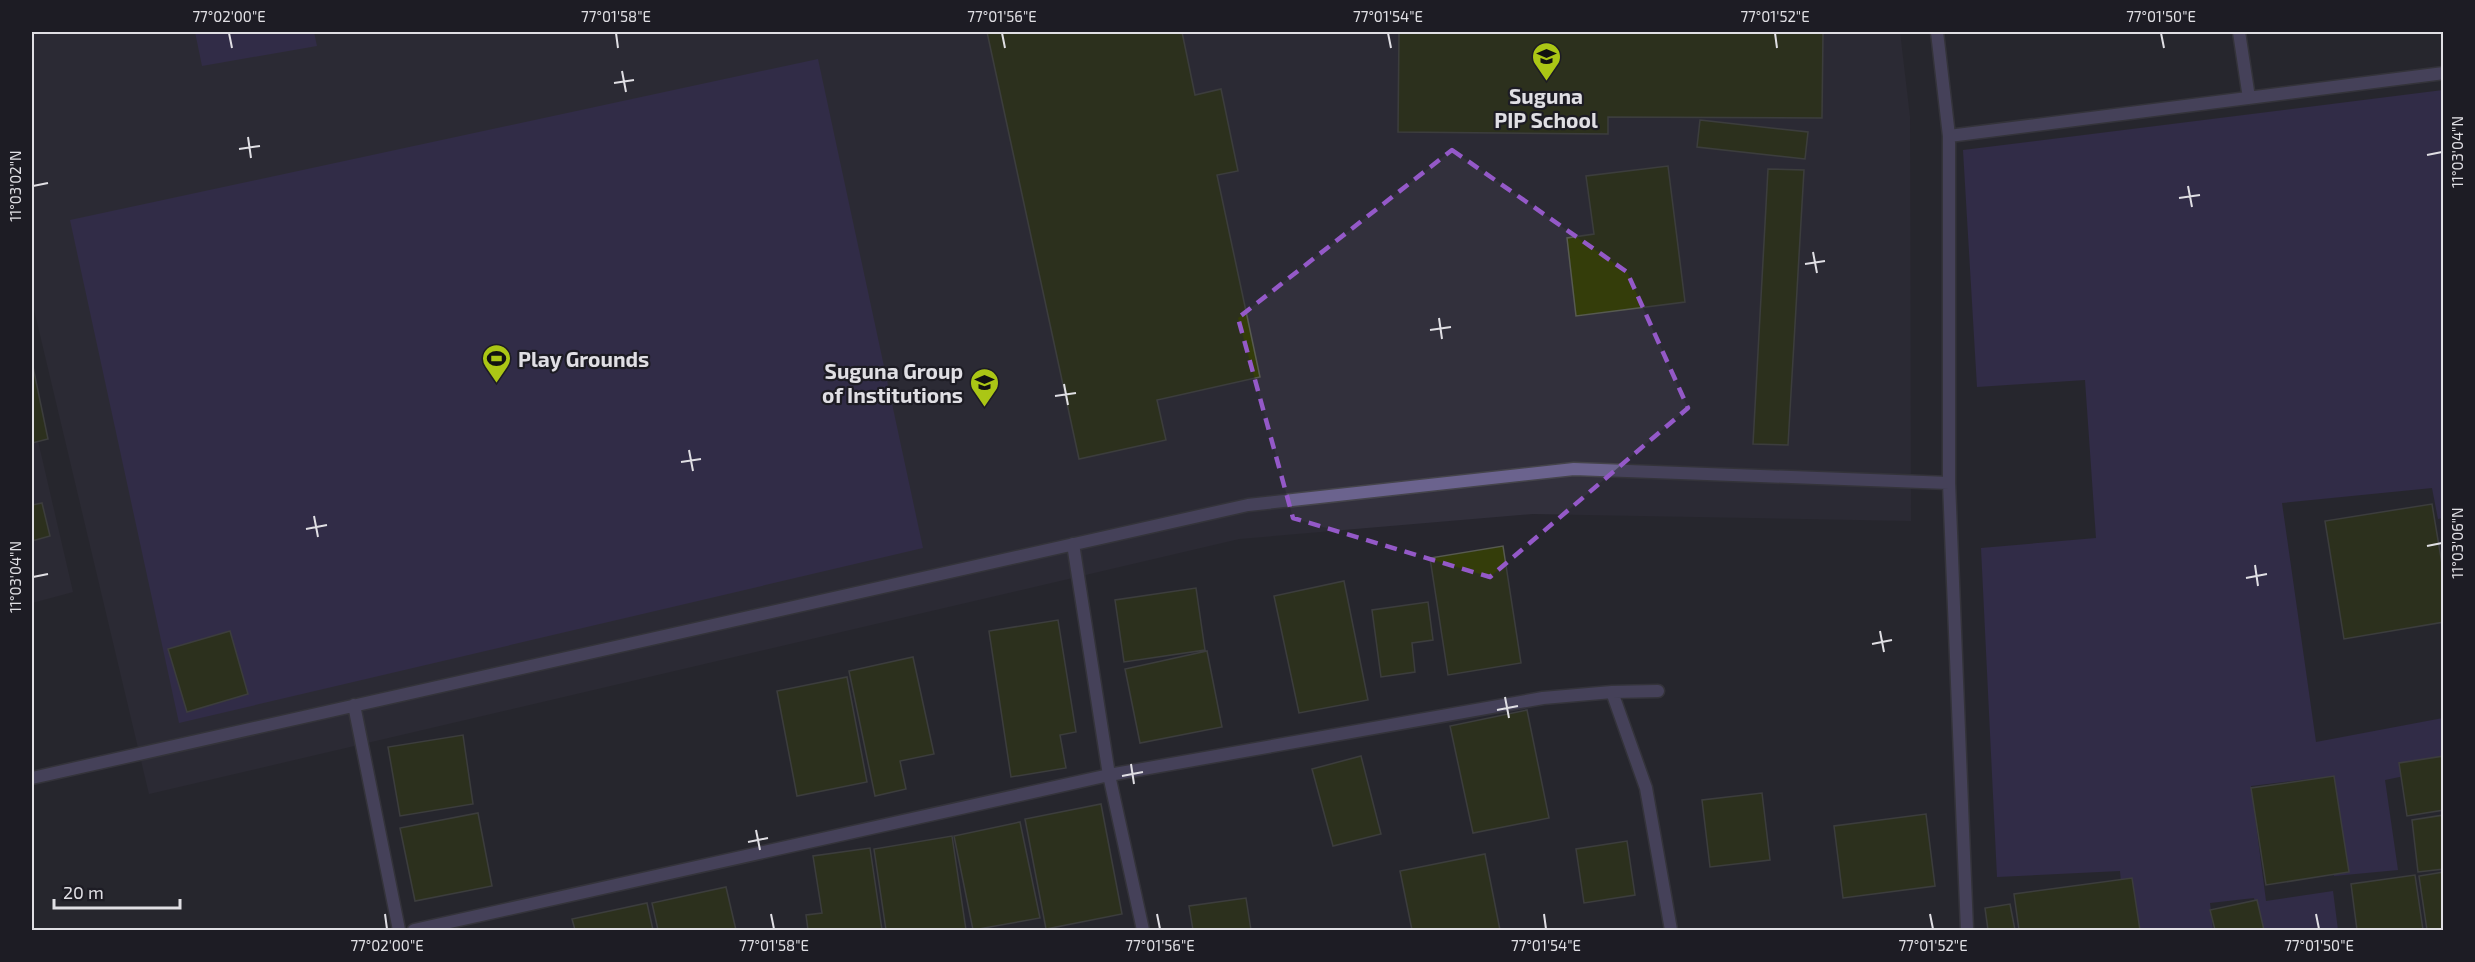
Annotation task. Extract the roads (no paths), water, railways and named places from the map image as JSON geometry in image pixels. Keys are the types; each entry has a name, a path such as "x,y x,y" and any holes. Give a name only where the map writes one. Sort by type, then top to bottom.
{"street":[{"path":"1937,32 1949,136 1949,483 1967,930"},
{"path":"2239,32 2249,98"},
{"path":"1949,136 2444,73"},
{"path":"32,777 1248,505 1574,469 1949,483"},
{"path":"1073,544 1109,775 1143,930"},
{"path":"414,930 1109,775 1543,698 1658,691"},
{"path":"1612,692 1646,788 1671,930"},
{"path":"354,705 399,930"}],"place":[{"name":"Suguna PIP School","path":"1546,82"},
{"name":"Play Grounds","path":"497,384"},
{"name":"Suguna Group of Institutions","path":"984,408"}]}
